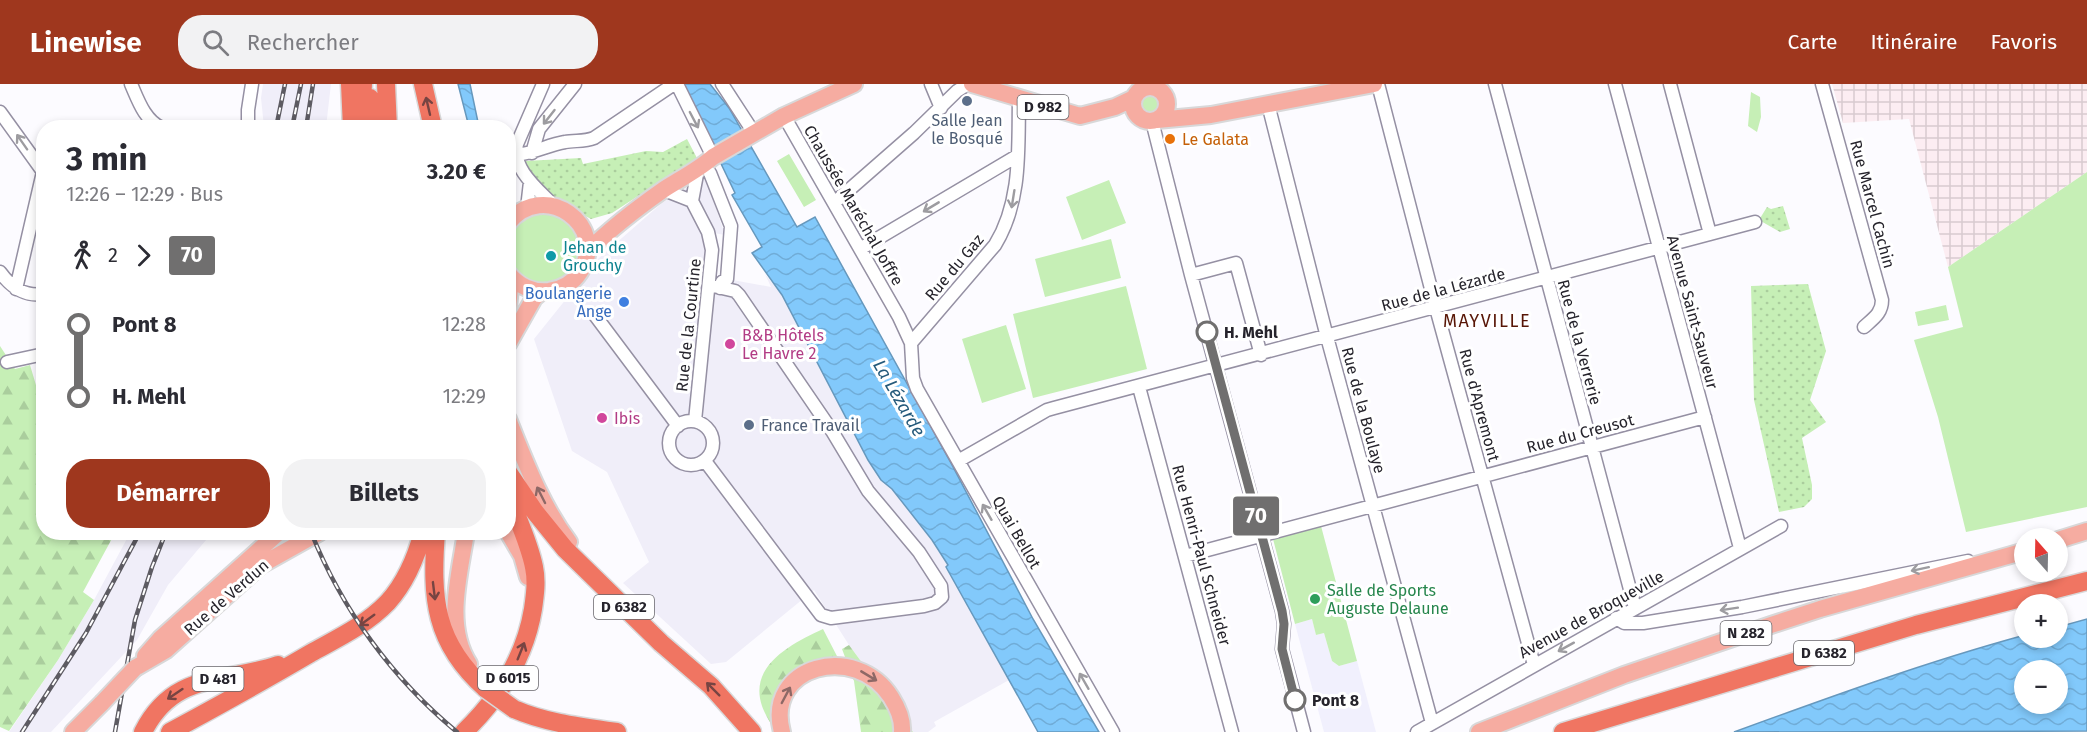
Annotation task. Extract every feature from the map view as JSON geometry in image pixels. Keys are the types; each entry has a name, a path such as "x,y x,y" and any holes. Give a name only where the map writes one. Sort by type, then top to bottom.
{"highway":[{"path":"350,84 352,120"},
{"path":"362,120 363,84"},
{"path":"370,84 371,120"},
{"path":"386,84 388,120"},
{"path":"423,84 431,120"},
{"name":"D 6382","path":"516,484 565,549 661,643 711,686 752,732"},
{"name":"D 6015","path":"464,732 492,702 512,670 524,645 532,613 536,583 535,570 516,514"},
{"path":"170,732 366,621 403,583 412,566 420,540"},
{"path":"436,540 433,586 443,632 468,673 514,709 531,716 617,732"},
{"name":"D 6382","path":"1563,732 1916,625 2087,581"},
{"name":"D 6382","path":"2068,595 2087,590"},
{"name":"D 6382","path":"1587,732 1890,640 2014,608"},
{"name":"D 481","path":"143,732 163,703 188,686 260,671 311,654"},
{"path":"1601,732 1617,723"}],"main road":[{"path":"587,252 625,218 664,189 707,166 752,134 784,116 854,84"},
{"name":"D 982","path":"970,84 1080,116 1115,107 1145,92"},
{"path":"1163,117 1165,98 1145,92 1143,120 1211,115 1327,89 1376,84"},
{"path":"516,215 540,205 565,210 581,225 585,234 587,252 582,268 571,282 556,290 541,292 524,286 516,280"},
{"path":"581,225 606,225 625,218"},
{"path":"516,329 534,298 541,292"},
{"path":"516,438 551,515 567,540 611,594"},
{"path":"2068,537 2087,531"},
{"name":"Rue de Verdun","path":"73,732 160,639 270,540"},
{"name":"Rue de Verdun","path":"135,668 166,650 261,565 306,540"},
{"path":"465,540 457,593 456,623 466,659 486,688"},
{"path":"512,540 525,564 532,613"},
{"name":"N 282","path":"1479,732 1624,675 1771,625 2014,554"},
{"path":"782,732 779,716 784,696 797,680 813,669 826,666 857,669 873,677 886,690 898,708 902,732"}],"street":[{"path":"131,84 142,108 153,120"},
{"path":"248,120 252,84"},
{"path":"543,84 518,144 516,155 519,165 530,182 554,206"},
{"path":"531,153 540,129 575,84"},
{"path":"516,155 531,153 566,141 586,141 594,138 676,84 731,226 727,279 714,286"},
{"path":"931,84 941,108"},
{"path":"834,203 957,91 970,84"},
{"name":"Rue d'Apremont","path":"1376,84 1534,665"},
{"name":"Rue de la Verrerie","path":"1495,84 1635,608"},
{"name":"Avenue Saint-Sauveur","path":"1615,84 1740,548"},
{"path":"1670,84 1710,234"},
{"name":"Rue Marcel Cachin","path":"1822,84 1882,300 1882,308 1878,314 1864,327"},
{"path":"727,86 752,134"},
{"name":"Rue du Gaz","path":"911,343 995,245 1004,230 1013,205 1019,99"},
{"name":"Rue de la Boulaye","path":"1268,104 1327,337 1432,723"},
{"path":"0,112 36,163"},
{"name":"Chaussée Maréchal Joffre","path":"784,116 899,317 911,343"},
{"path":"1163,117 1191,275 1284,624 1282,649 1304,732"},
{"path":"860,249 1017,156"},
{"path":"664,189 692,201 707,166"},
{"path":"516,213 530,182"},
{"name":"Rue de la Courtine","path":"692,201 712,241 714,286 695,421"},
{"path":"16,289 36,203"},
{"name":"Rue de la Lézarde","path":"958,461 1047,410 1755,222"},
{"path":"1191,275 1236,263 1261,355"},
{"path":"0,272 16,289 36,296"},
{"path":"705,461 821,615 831,618 928,605 942,597 941,586 919,552 868,491 832,431 739,295 735,291 714,286"},
{"path":"594,314 678,426"},
{"name":"Quai Bellot","path":"911,343 913,378 917,389 1113,732"},
{"path":"7,362 36,356"},
{"name":"Rue Henri-Paul Schneider","path":"1139,387 1232,732"},
{"name":"Rue du Creusot","path":"1185,556 1705,417"},
{"path":"695,421 705,425 713,438 711,453 705,461 688,465 674,458 669,446 670,438 678,426 684,422 695,421"},
{"name":"Avenue de Broqueville","path":"1417,732 1781,526"},
{"path":"1616,618 1624,623 1643,622 1742,607 1943,564 2014,553"}],"shaded area":[{"path":"263,84 331,84 327,120 263,120 261,98"},
{"path":"1832,84 2087,84 2087,172 1948,267 1909,119 1843,123"},
{"path":"705,176 725,235 714,233 719,250 716,277 771,287 765,274 782,295 881,480 892,489 948,566 946,567 1009,680 934,722 936,726 928,732 913,732 849,645 814,590 726,662 711,664 623,583 649,562 607,472 572,451 534,339 599,258 662,203"},
{"path":"126,540 206,540 168,585 137,640 51,732 9,732 58,660"},
{"path":"1312,619 1316,635 1324,633 1332,661 1339,666 1357,661 1376,732 1324,732 1295,624"}],"green space":[{"path":"1751,92 1760,97 1761,117 1757,132 1748,126"},
{"path":"1149,93 1154,94 1160,100 1160,110 1154,116 1149,117 1144,116 1138,110 1137,105 1138,100 1144,94"},
{"path":"687,139 698,160 612,213 591,219 555,200 536,182 525,165 526,161 581,158 583,164 646,151 663,152"},
{"path":"789,154 816,200 804,207 777,161"},
{"path":"2087,172 2087,507 1966,532 1938,417 1914,340 1963,327 1948,267"},
{"path":"1109,180 1126,223 1082,240 1066,197"},
{"path":"1783,206 1790,229 1780,232 1759,220 1767,207 1771,209"},
{"path":"543,213 562,219 568,223 577,241 577,255 572,267 568,273 556,280 536,282 524,277 516,270 516,226 530,216"},
{"path":"1111,239 1121,278 1045,297 1035,259"},
{"path":"1808,284 1826,351 1810,400 1826,422 1802,438 1812,485 1812,499 1804,507 1779,512 1754,400 1751,286"},
{"path":"1126,286 1147,369 1033,398 1013,314"},
{"path":"1946,305 1949,320 1918,326 1915,312"},
{"path":"1006,325 1026,389 982,403 962,339"},
{"path":"0,346 15,369 30,365 36,385 36,540 111,540 83,592 94,600 58,660 9,731 0,727"},
{"name":"Salle de Sports Auguste Delaune","path":"1321,526 1357,661 1339,666 1332,661 1324,633 1316,635 1312,619 1295,624 1273,539"},
{"path":"823,629 839,660 792,675 775,698 773,715 775,731 762,706 759,691 761,679 767,667 776,657 799,641"},
{"path":"849,645 913,732 861,732 854,681 842,649"}],"water":[{"path":"458,84 470,84 478,120 467,120"},
{"name":"La Lézarde","path":"683,84 710,84 729,108 797,227 815,217 952,465 1033,619 1099,732 1038,732 946,567 948,565 932,540 892,489 881,480 868,460 782,295 752,253 762,247 732,195 735,193"},
{"path":"2087,619 2087,731 1734,732 1878,680 2014,638 2014,648 2068,648 2068,624"}],"railway":[{"path":"278,120 285,84"},
{"path":"294,120 301,84"},
{"path":"307,120 313,84"},
{"path":"22,732 86,633 136,540"},
{"path":"115,732 135,620 163,540"},
{"path":"315,540 338,589 372,641 412,689 457,732"}],"bus line":[{"name":"70","path":"1207,332 1282,611 1284,624 1281,637 1282,649 1295,700"}],"place":[{"name":"Salle Jean le Bosqué","path":"967,101"},
{"name":"Le Galata","path":"1170,139"},
{"name":"Jehan de Grouchy","path":"551,256"},
{"name":"Boulangerie Ange","path":"624,302"},
{"name":"H. Mehl","path":"1207,332"},
{"name":"B&B Hôtels Le Havre 2","path":"730,344"},
{"name":"Ibis","path":"602,418"},
{"name":"France Travail","path":"749,425"},
{"name":"Salle de Sports Auguste Delaune","path":"1315,599"},
{"name":"Pont 8","path":"1295,700"}],"district":[{"name":"MAYVILLE","path":"1487,321"}]}
